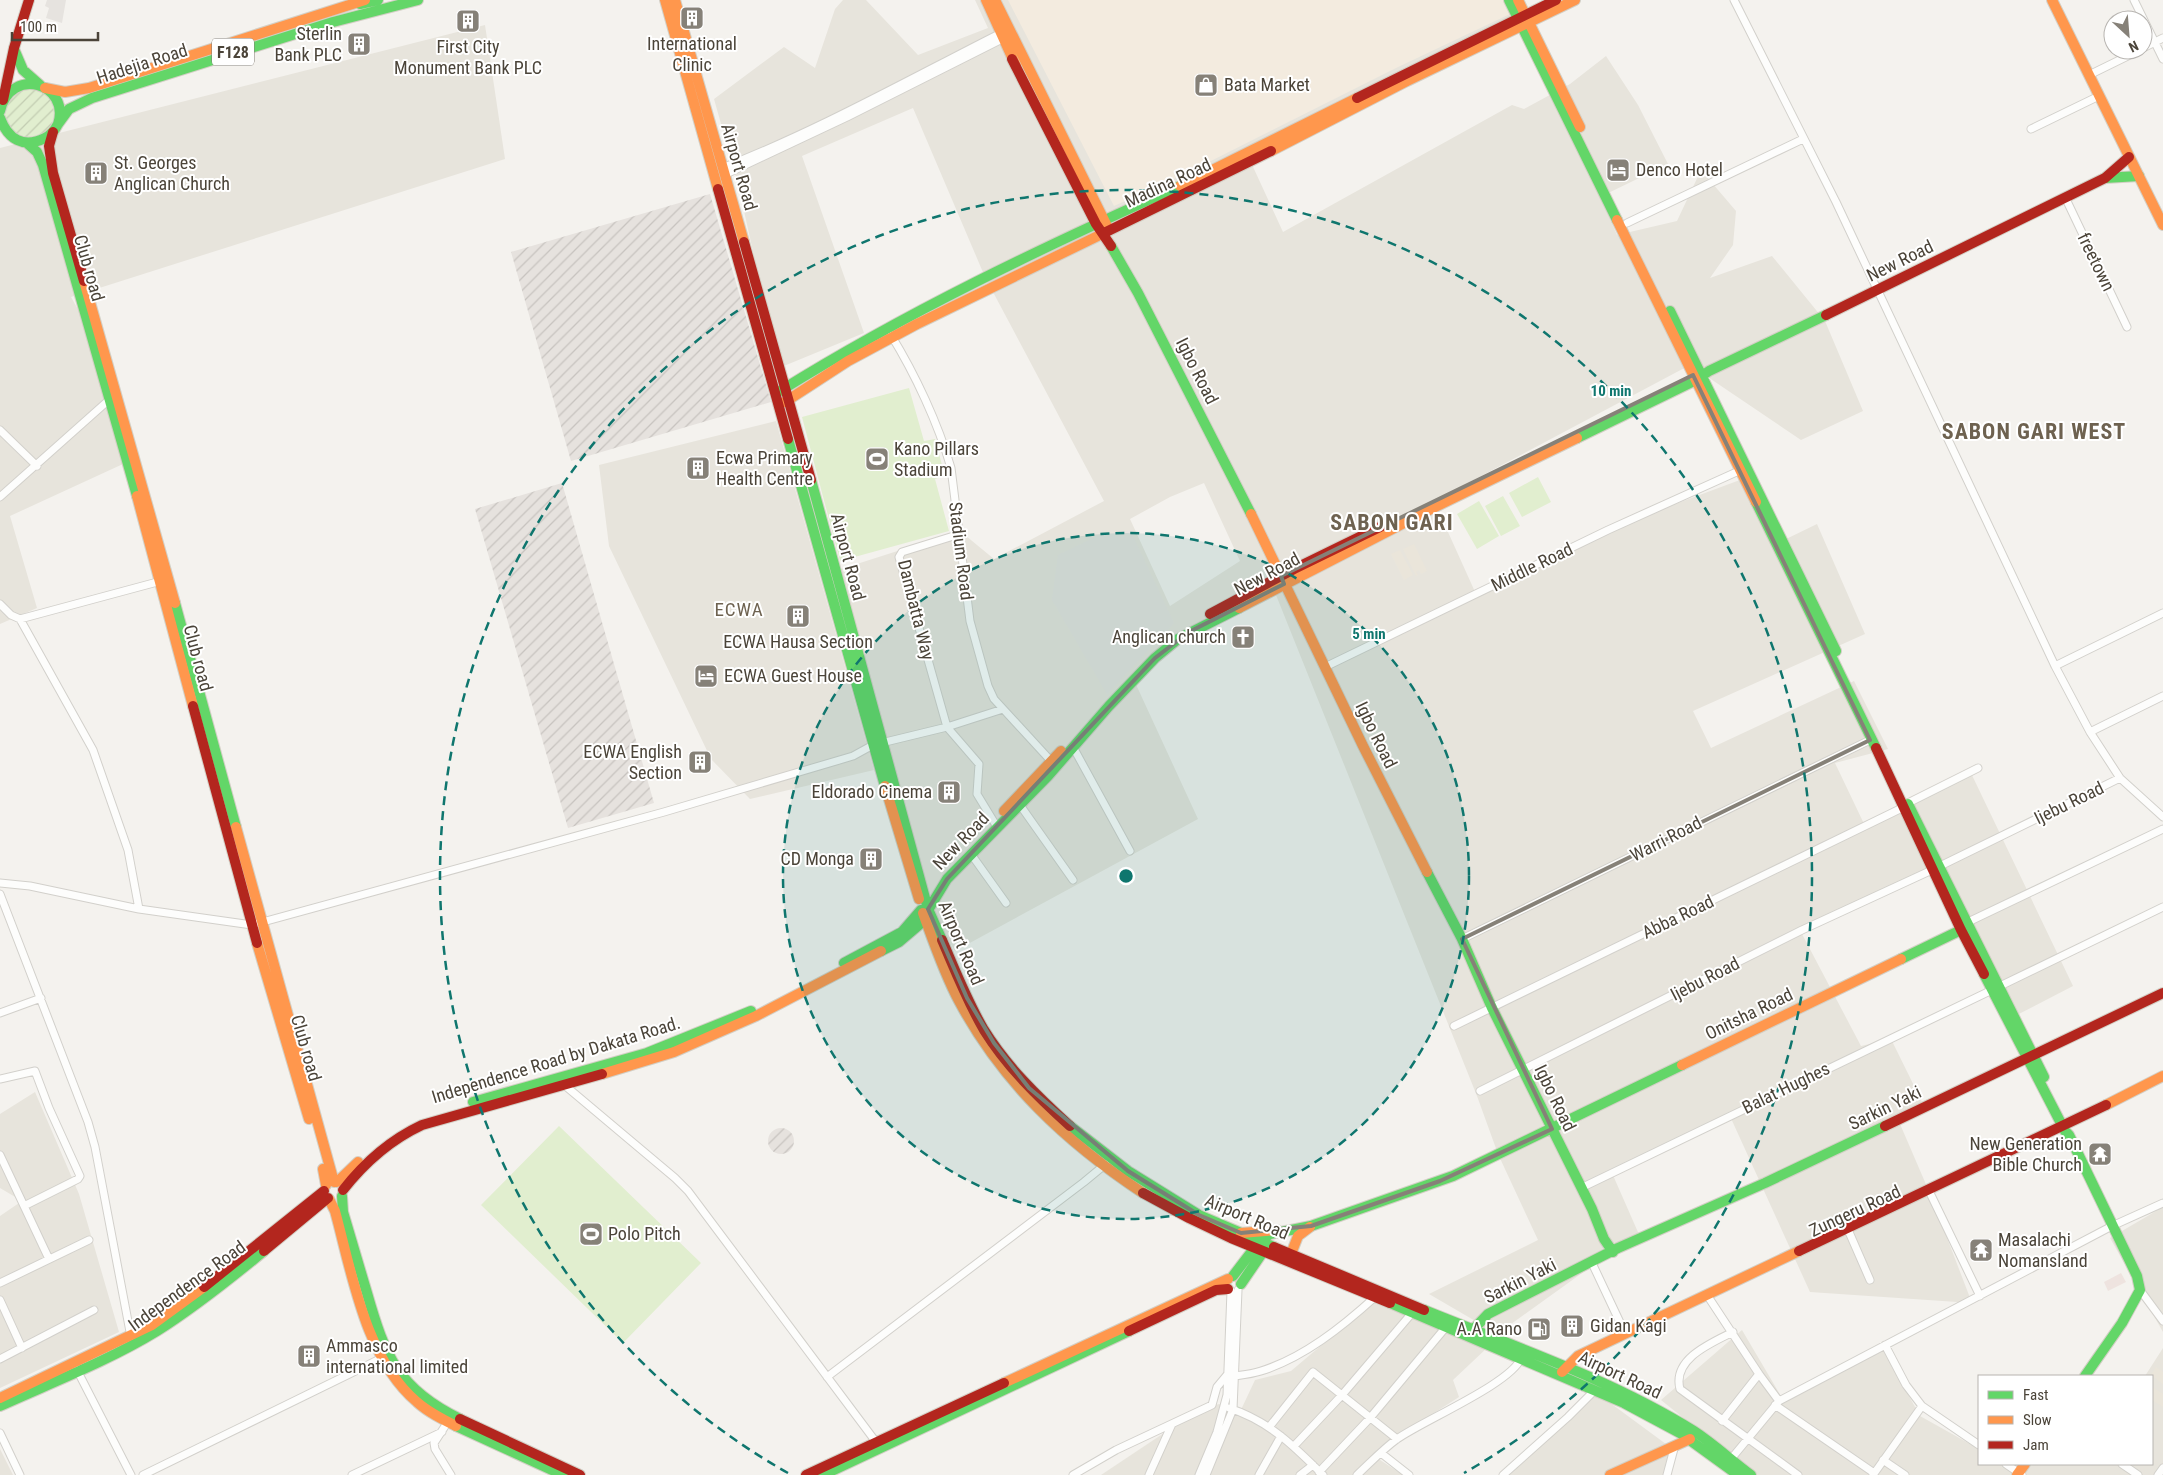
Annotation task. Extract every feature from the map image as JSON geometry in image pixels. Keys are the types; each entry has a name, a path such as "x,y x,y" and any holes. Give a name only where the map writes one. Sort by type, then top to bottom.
{"main road":[{"path":"1,106 14,48 29,0"},
{"path":"347,18 371,3 401,0"},
{"name":"Hadejia Road","path":"55,128 69,109 92,98 347,18 418,0"},
{"name":"Airport Road","path":"665,0 937,955 989,1052 1026,1091 1111,1159 1163,1194 1199,1215 1241,1233 1262,1246 1412,1313 1446,1327 1467,1331 1521,1358 1566,1372 1595,1390 1649,1415 1690,1439 1738,1475"},
{"name":"Airport Road","path":"675,0 789,400 878,744"},
{"path":"985,0 1004,40 1020,64"},
{"name":"Igbo Road","path":"995,0 1020,64 1102,227 1243,496 1363,746 1462,939 1492,1008 1610,1248"},
{"path":"1509,0 1524,21 1626,223 1963,927 2067,1129 2137,1276 2140,1290 2122,1323 2086,1375"},
{"path":"1518,0 1524,21 1700,375 1741,470 1827,641 1870,740 1905,806"},
{"name":"Madina Road","path":"1524,21 1556,0"},
{"name":"Madina Road","path":"776,394 843,352 890,333 1188,182 1259,152 1524,21 1575,0"},
{"path":"2052,0 2163,225"},
{"name":"Hadejia Road","path":"42,87 65,92 89,88 341,9 371,3"},
{"path":"14,48 23,70 56,100 60,116 49,146 53,173 70,246 162,575 264,923 333,1190 343,1212 369,1318 382,1358 394,1378 406,1392 425,1408 580,1475"},
{"name":"F128","path":"1,106 9,92 18,86 29,84 42,87"},
{"name":"Club road","path":"0,118 5,131 37,152 70,246 110,399 162,575 252,926 316,1140 333,1190"},
{"name":"F128","path":"23,143 38,142 47,138 55,128"},
{"path":"0,138 23,143"},
{"name":"New Road","path":"925,908 933,886 946,870 1020,804 1045,773 1051,761 1166,644 1282,580 1435,507 1700,375 1877,291 2105,178 2130,157"},
{"name":"New Road","path":"2105,178 2139,176"},
{"name":"Madina Road","path":"780,406 890,333"},
{"name":"New Road","path":"925,908 941,886 995,825 1073,747 1118,692"},
{"name":"Independence Road by Dakata Road.","path":"333,1190 365,1165 405,1128 431,1122 647,1053 752,1010 902,932 925,908"},
{"name":"Onitsha Road","path":"1293,1229 1311,1226 1440,1181 1552,1129 1963,927"},
{"name":"Sarkin Yaki","path":"1467,1331 1488,1314 1592,1263 1610,1248 1765,1183 2029,1055 2163,993"},
{"path":"1566,1372 1578,1356 1625,1332 2067,1129 2163,1076"},
{"name":"Zungeru Road","path":"1566,1372 1598,1352 1709,1298 2163,1083"},
{"name":"Airport Road","path":"1026,1091 1047,1121 1103,1166 1149,1197 1224,1235 1291,1254 1467,1331 1655,1408 1695,1432 1751,1475"},
{"name":"Independence Road","path":"0,1398 131,1336 173,1312 333,1190"},
{"name":"Independence Road","path":"0,1406 133,1345 178,1317 220,1286 333,1190"},
{"path":"1291,1254 1298,1236 1311,1226"},
{"path":"1241,1233 1293,1229"},
{"path":"806,1475 876,1442 1233,1285 1262,1246 1293,1229"},
{"path":"1467,1331 1484,1310 1610,1248"},
{"path":"823,1475 1208,1294 1233,1285"},
{"path":"369,1318 385,1351 401,1376 424,1398 450,1419 562,1475"},
{"path":"1610,1475 1690,1439"}],"street":[{"path":"1734,0 1836,202 2054,666 2090,732 2120,778 2163,817"},
{"path":"2134,0 2163,59"},
{"path":"2155,42 2163,38"},
{"path":"723,172 846,117 1004,40"},
{"path":"2089,76 2120,60"},
{"path":"2032,129 2099,96"},
{"path":"1626,223 1803,139"},
{"name":"freetown","path":"2065,197 2127,327"},
{"name":"Stadium Road","path":"890,333 911,369 951,468 972,632 988,686 994,699 1051,761"},
{"path":"0,497 110,399"},
{"path":"0,430 37,466"},
{"name":"Middle Road","path":"1325,667 1608,530 1741,470"},
{"name":"Dambatta Way","path":"947,727 899,557 902,552 960,534"},
{"path":"20,619 162,575"},
{"path":"0,604 12,615 20,619 93,750 128,850 139,909"},
{"path":"2054,666 2163,612"},
{"path":"2090,732 2163,696"},
{"path":"0,883 30,886 139,909 252,926 664,812 853,756 878,744 947,727 1003,709"},
{"path":"947,727 979,764 977,794 995,825"},
{"name":"Warri Road","path":"1462,939 1870,740"},
{"path":"1073,747 1130,852"},
{"name":"Abba Road","path":"1454,1026 1905,806 1978,768"},
{"name":"Ijebu Road","path":"1480,1091 1802,930 1935,869 2120,778"},
{"path":"1020,804 1073,880"},
{"name":"Onitsha Road","path":"1963,927 2163,829"},
{"path":"970,854 1006,903"},
{"path":"0,894 88,1122 95,1147 131,1336"},
{"name":"Balat Hughes","path":"1581,1188 2163,908"},
{"path":"0,1013 41,998"},
{"path":"0,1079 35,1071 49,1108 80,1176 78,1179 24,1206"},
{"path":"562,1081 688,1191 876,1442"},
{"path":"0,1155 49,1259"},
{"path":"827,1377 1111,1159"},
{"path":"1930,1194 1980,1296"},
{"path":"1731,1459 1777,1403 2112,1226 2163,1203"},
{"path":"1849,1232 1870,1280"},
{"path":"0,1283 89,1240"},
{"path":"1592,1263 1625,1332"},
{"path":"1206,1475 1233,1409 1230,1376 1233,1285"},
{"path":"2140,1290 2163,1321"},
{"path":"1073,1475 1116,1450 1212,1405 1217,1387 1230,1376 1260,1371 1305,1351 1357,1314 1375,1297"},
{"path":"1709,1298 1777,1403 1873,1474 1922,1406"},
{"path":"0,1300 22,1348"},
{"path":"0,1359 94,1310"},
{"path":"1294,1446 1342,1395 1412,1313"},
{"path":"1224,1406 1270,1426 1294,1446 1321,1473 1446,1327"},
{"path":"1732,1332 1695,1354 1682,1370 1678,1380 1680,1389 1798,1475"},
{"path":"1885,1345 1906,1385 1922,1406 1978,1444"},
{"path":"144,1475 382,1358"},
{"path":"1357,1475 1397,1439 1490,1386 1514,1369 1521,1358"},
{"path":"77,1370 131,1475"},
{"path":"1270,1426 1313,1372 1397,1439"},
{"path":"1722,1421 1759,1374"},
{"path":"1199,1475 1217,1432 1230,1376"},
{"path":"1508,1474 1595,1390"},
{"path":"450,1419 435,1440 435,1449 451,1475"},
{"path":"1149,1475 1172,1424"},
{"path":"352,1475 442,1432"},
{"path":"0,1434 20,1475"},
{"path":"1259,1475 1282,1436"},
{"path":"1667,1475 1675,1445"},
{"path":"1382,1453 1409,1475"},
{"path":"1883,1460 1905,1475"},
{"path":"1300,1475 1313,1465"},
{"path":"2008,1465 2021,1472"},
{"path":"2123,1465 2138,1475"},
{"path":"2158,1475 2163,1468"}],"highlighted area":[{"path":"1693,375 1870,740 1462,939 1552,1129 1440,1181 1311,1226 1241,1233 1199,1215 1128,1171 1029,1088 994,1043 967,998 928,909 947,879 1155,658 1189,632 1284,584 1281,576"}],"shaded area":[{"path":"47,0 66,0 62,23 46,18 49,8 45,6"},
{"path":"843,0 866,0 918,55 988,28 975,0 1513,0 1522,20 1248,156 1283,232 1512,105 1524,109 1570,84 1606,56 1638,105 1668,164 1600,197 1617,235 1677,221 1701,170 1736,211 1733,245 1710,278 1772,256 1825,321 1863,411 1801,440 1690,365 1434,501 1476,594 1616,526 1748,477 1782,541 1817,524 1865,634 1693,711 1711,748 1854,681 1888,749 1835,763 1866,828 1970,771 2073,986 2011,1018 1931,872 1802,934 1861,1046 1891,1039 1924,1106 1897,1117 1931,1196 1972,1303 1810,1292 1729,1114 1612,1173 1641,1239 1596,1263 1482,1345 1477,1322 1429,1294 1538,1240 1498,1154 1477,1096 1274,590 1165,643 1133,678 1198,819 955,951 940,927 930,903 835,571 960,531 994,559 1104,501 985,277 913,108 802,156 864,333 779,368 738,184 714,99 784,47 815,68 835,9","holes":["1204,483 1240,561 1170,606 1130,519 1170,497"]},
{"name":"Bata Market","path":"1008,0 1505,0 1512,13 1396,68 1191,171 1114,206"},
{"path":"485,25 505,159 71,297 84,320 106,339 97,363 123,464 10,516 37,608 0,624 0,148"},
{"path":"710,194 771,402 571,461 511,252"},
{"path":"776,421 874,770 750,799 711,759 609,546 599,465"},
{"path":"562,483 654,803 568,828 475,509"},
{"path":"1130,530 1174,623 1107,694 1052,600 1058,555 1098,536"},
{"path":"1414,544 1427,571 1421,574 1419,570 1416,572 1418,575 1416,576 1403,549"},
{"path":"1400,550 1413,575 1404,580 1391,554"},
{"path":"35,1092 79,1194 119,1332 0,1388 0,1216 22,1201 0,1188 0,1114"},
{"path":"781,1128 790,1132 794,1141 790,1150 781,1154 772,1150 768,1141 772,1132"},
{"path":"2163,1207 2163,1332 2110,1238"},
{"path":"2121,1273 2126,1282 2108,1291 2104,1282"},
{"path":"1376,1299 1488,1347 1453,1380 1459,1397 1389,1442 1374,1456 1403,1475 1101,1475 1197,1411 1219,1404 1239,1414 1255,1380 1291,1371"},
{"path":"1742,1330 1782,1398 1883,1349 1920,1416 1978,1448 1978,1465 2008,1465 2019,1470 2023,1465 2153,1465 2153,1375 2146,1375 2163,1348 2163,1475 1754,1475 1661,1400"},
{"path":"2156,1367 2163,1372 2163,1384 2153,1375 2151,1375"},
{"path":"2153,1388 2163,1394 2163,1407 2153,1401"},
{"path":"1598,1394 1670,1447 1669,1475 1500,1475"},
{"path":"0,1449 13,1475 0,1475"}],"green space":[{"path":"29,88 38,90 49,99 54,113 52,122 43,133 29,138 20,136 9,127 4,113 6,104 15,93"},
{"name":"Kano Pillars Stadium","path":"909,388 924,441 935,439 945,476 935,479 949,531 840,561 802,417"},
{"path":"1538,477 1551,502 1522,517 1509,493"},
{"path":"1503,496 1520,526 1501,536 1485,506"},
{"path":"1479,501 1499,536 1477,549 1457,514"},
{"name":"Polo Pitch","path":"559,1126 701,1263 623,1343 481,1205"}],"traffic: fast":[{"path":"360,4 378,0"},
{"path":"58,124 69,109 92,98 333,22 418,0"},
{"path":"1509,0 1617,220"},
{"path":"14,49 23,70 40,85"},
{"path":"0,111 6,97 16,88 27,84 38,85 48,90 56,99 60,110 58,124 53,132 45,138 30,142 17,140 7,132 0,118"},
{"path":"28,144 37,152 43,165 137,496"},
{"path":"2105,178 2139,176"},
{"path":"780,391 877,334 976,282 1180,186"},
{"path":"1111,246 1138,293 1251,514"},
{"path":"1670,311 1836,651"},
{"path":"1577,438 1696,380 1709,371 1826,315"},
{"path":"788,439 885,786"},
{"path":"811,480 928,909 942,940"},
{"path":"1756,502 1876,748"},
{"path":"175,603 236,827"},
{"path":"881,951 899,942 919,925 947,879 1048,776 1109,706 1155,658 1178,639 1239,608"},
{"path":"1908,804 2044,1077"},
{"path":"1427,872 1462,939 1492,1008 1592,1209 1604,1239 1613,1252"},
{"path":"844,963 902,932 921,910"},
{"path":"1901,959 1961,930"},
{"path":"1984,974 2065,1131 2069,1135 2137,1276 2140,1290 2122,1323 2086,1375"},
{"path":"473,1102 647,1053 751,1011"},
{"path":"1233,1276 1259,1242 1270,1234 1311,1226 1453,1176 1682,1065"},
{"path":"1070,1126 1128,1171 1199,1215 1274,1247"},
{"path":"1470,1333 1488,1314 1618,1248 1765,1183 1885,1126"},
{"path":"342,1196 343,1212 380,1335 388,1353 408,1383 422,1396 460,1419"},
{"path":"1241,1284 1267,1246"},
{"path":"0,1406 100,1362 157,1331 212,1292 264,1251"},
{"path":"1390,1303 1624,1403 1680,1433 1738,1475"},
{"path":"1424,1310 1562,1365 1629,1395 1694,1431 1751,1475"},
{"path":"823,1475 1129,1331"},
{"path":"456,1426 563,1475"}],"traffic: slow":[{"path":"45,88 65,92 89,88 365,0"},
{"path":"665,0 718,189"},
{"path":"675,0 744,242"},
{"path":"986,0 1016,66"},
{"path":"995,0 1107,226"},
{"path":"1518,0 1580,127"},
{"path":"1271,151 1407,81 1575,0"},
{"path":"2052,0 2163,225"},
{"path":"1180,186 1357,98"},
{"path":"1617,220 1756,502"},
{"path":"785,402 848,361 917,324 1106,232"},
{"path":"84,281 175,603"},
{"path":"1239,608 1435,507 1577,438"},
{"path":"137,496 193,706"},
{"path":"1251,514 1363,746 1427,872"},
{"path":"1004,811 1061,751"},
{"path":"885,786 919,899"},
{"path":"236,827 334,1182"},
{"path":"923,913 959,1001 976,1031 995,1058 1039,1109 1063,1131 1088,1153 1143,1193"},
{"path":"257,943 309,1119"},
{"path":"602,1074 674,1052 756,1016 881,951"},
{"path":"1682,1065 1901,959"},
{"path":"2106,1105 2163,1076"},
{"path":"337,1182 358,1162"},
{"path":"323,1169 326,1185"},
{"path":"329,1199 335,1211 363,1313 373,1339 385,1362 399,1384 417,1402 430,1412 456,1426"},
{"path":"1291,1254 1298,1236 1310,1227"},
{"path":"1241,1233 1277,1230"},
{"path":"1562,1372 1578,1356 1799,1251"},
{"path":"1004,1383 1228,1279"},
{"path":"0,1398 152,1325 204,1287"},
{"path":"1610,1475 1690,1439"},
{"path":"2017,1475 2024,1465"}],"traffic: jam":[{"path":"3,100 14,48 29,0"},
{"path":"1357,98 1556,0"},
{"path":"1012,59 1096,224 1111,246"},
{"path":"53,132 49,146 53,173 84,281"},
{"path":"1106,232 1271,151"},
{"path":"1826,315 2105,178 2129,157"},
{"path":"718,189 788,439"},
{"path":"744,242 811,480"},
{"path":"1210,614 1294,569 1382,526"},
{"path":"193,706 257,943"},
{"path":"1876,748 1961,930 1984,974"},
{"path":"942,940 972,1008 993,1044 1024,1081 1070,1126"},
{"path":"1885,1126 2163,993"},
{"path":"343,1190 360,1170 379,1153 399,1138 422,1125 602,1074"},
{"path":"1799,1251 2106,1105"},
{"path":"204,1287 324,1191"},
{"path":"1143,1193 1231,1238 1390,1303"},
{"path":"264,1251 328,1198"},
{"path":"1274,1247 1424,1310"},
{"path":"1129,1331 1216,1290 1228,1289"},
{"path":"806,1475 1004,1383"},
{"path":"460,1419 580,1475"}],"place":[{"name":"International Clinic","path":"692,18"},
{"name":"First City Monument Bank PLC","path":"468,21"},
{"name":"Sterlin Bank PLC","path":"359,44"},
{"name":"Bata Market","path":"1206,85"},
{"name":"Denco Hotel","path":"1618,170"},
{"name":"St. Georges Anglican Church","path":"96,173"},
{"name":"Kano Pillars Stadium","path":"877,459"},
{"name":"Ecwa Primary Health Centre","path":"698,468"},
{"name":"ECWA Hausa Section","path":"798,616"},
{"name":"Anglican church","path":"1243,637"},
{"name":"ECWA Guest House","path":"706,676"},
{"name":"ECWA English Section","path":"700,762"},
{"name":"Eldorado Cinema","path":"949,792"},
{"name":"CD Monga","path":"871,859"},
{"name":"New Generation Bible Church","path":"2100,1154"},
{"name":"Polo Pitch","path":"591,1234"},
{"name":"Masalachi Nomansland","path":"1981,1250"},
{"name":"Gidan Kagi","path":"1572,1326"},
{"name":"A.A Rano","path":"1539,1329"},
{"name":"Ammasco international limited","path":"309,1356"}],"district":[{"name":"SABON GARI WEST","path":"2034,431"},
{"name":"SABON GARI","path":"1392,522"},
{"name":"ECWA","path":"739,609"}]}
